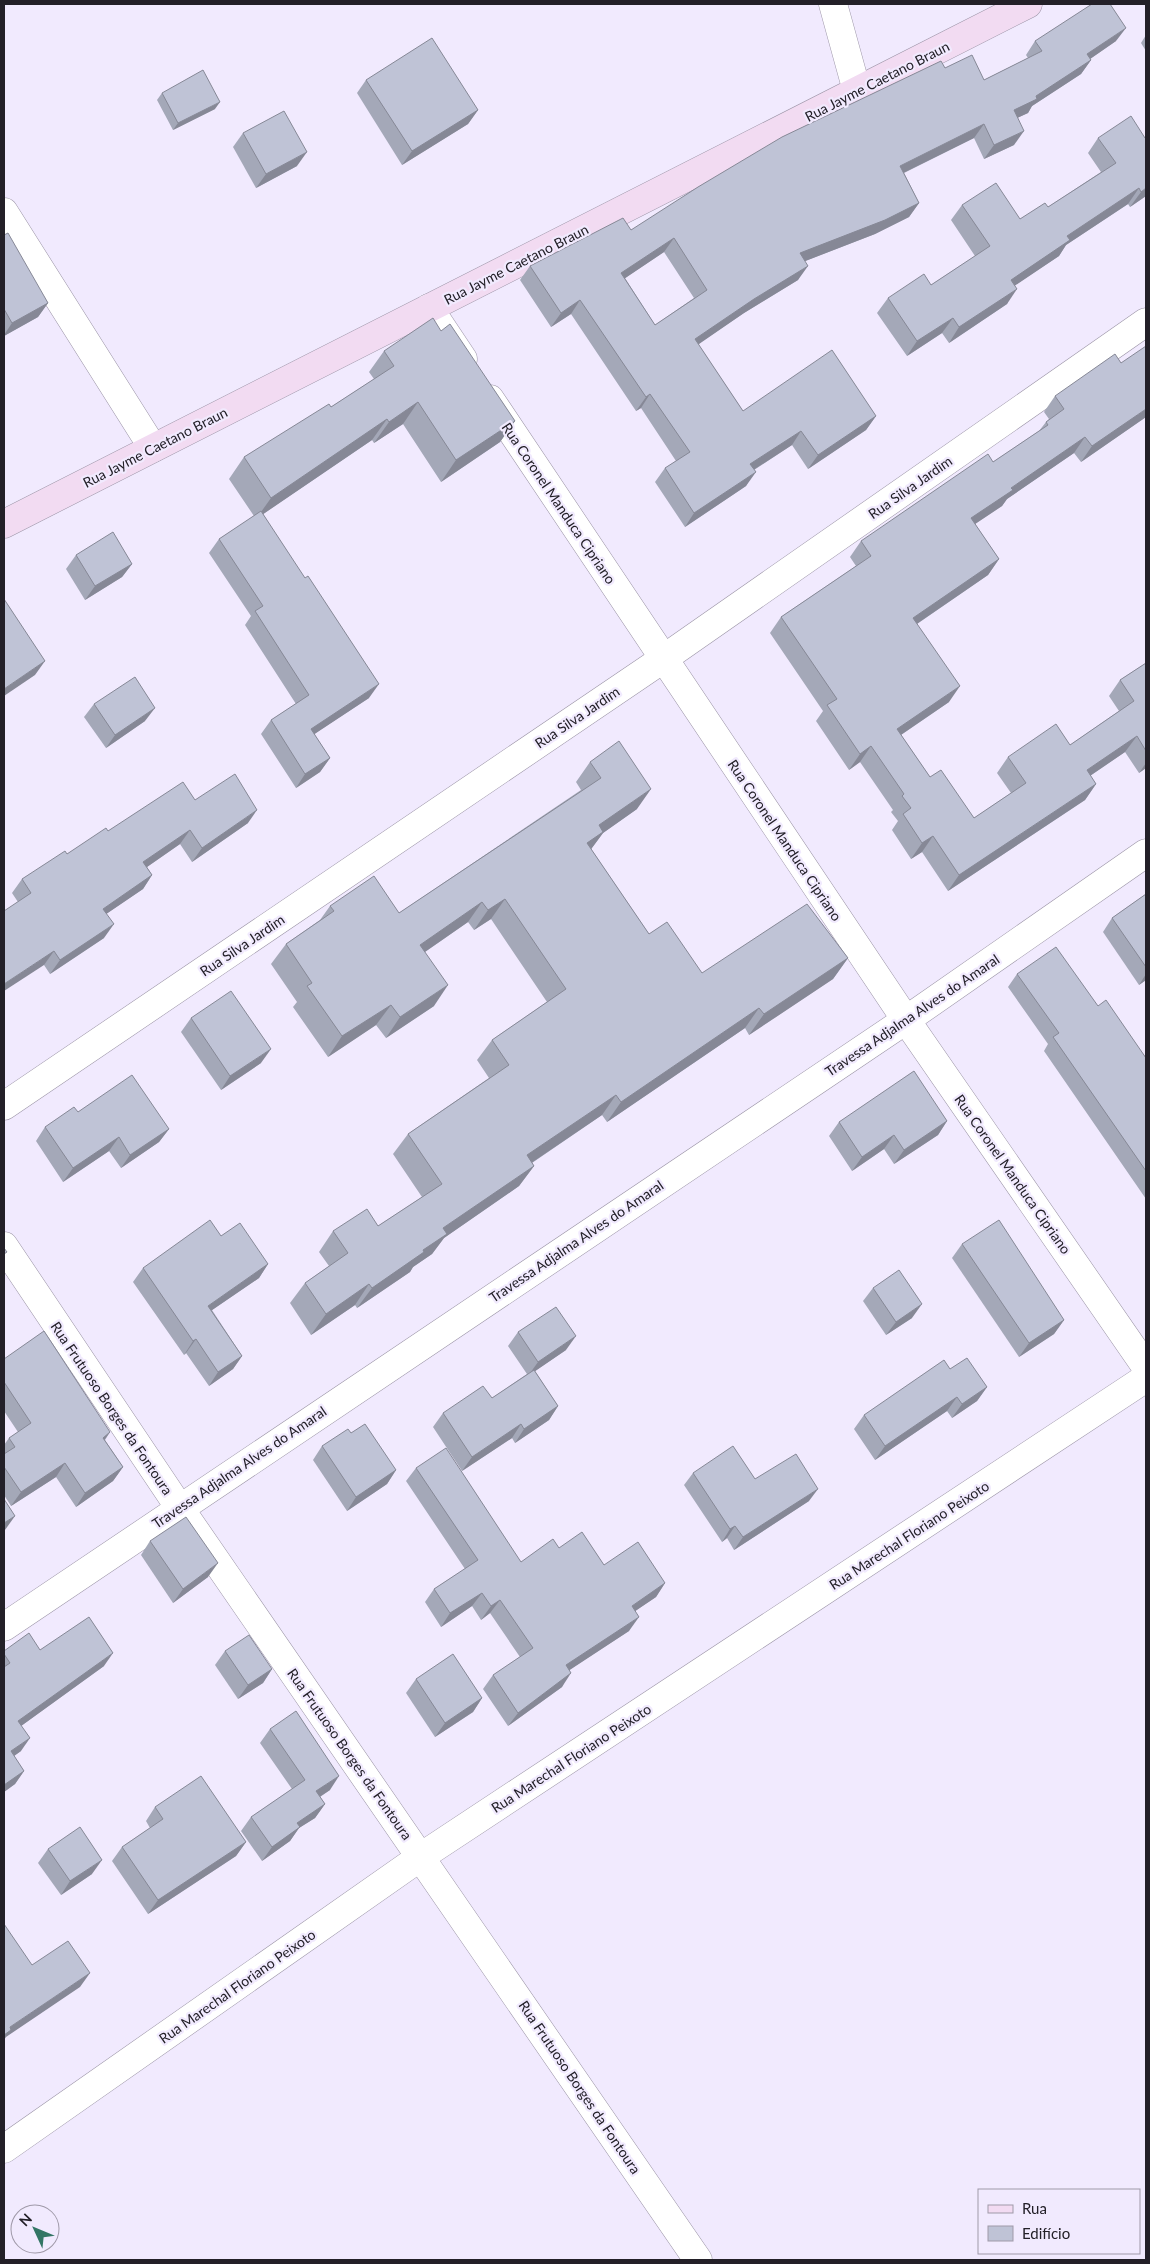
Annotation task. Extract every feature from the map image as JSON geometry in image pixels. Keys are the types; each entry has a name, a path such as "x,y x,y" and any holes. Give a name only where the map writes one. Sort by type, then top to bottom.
{"street":[{"path":"833,4 857,90"},
{"name":"Rua Jayme Caetano Braun","path":"4,524 1028,4"},
{"path":"4,212 153,448"},
{"name":"Rua Coronel Manduca Cipriano","path":"429,308 906,1020 1146,1367"},
{"name":"Rua Silva Jardim","path":"4,1106 663,659 1146,322"},
{"name":"Travessa Adjalma Alves do Amaral","path":"4,1627 179,1507 906,1020 1146,853"},
{"name":"Rua Frutuoso Borges da Fontoura","path":"4,1246 179,1507 422,1856 698,2260"},
{"name":"Rua Marechal Floriano Peixoto","path":"4,2149 422,1856 1146,1378"}],"building":[{"path":"1092,4 1110,4 1126,28 1087,54 1091,60 1036,96 1037,99 1014,110 1024,131 994,145 984,124 900,166 919,203 885,220 800,253 808,266 754,299 695,339 743,411 832,350 876,416 818,455 801,431 750,464 756,472 694,513 665,468 690,452 650,394 646,397 580,300 561,313 530,266 623,218 631,230 782,137 941,61 945,68 972,55 984,80 1042,51 1035,41","holes":["674,238 707,290 655,325 621,273"]},
{"path":"432,38 478,110 412,151 366,80"},
{"path":"203,70 220,102 178,123 162,93"},
{"path":"284,111 307,152 266,174 243,133"},
{"path":"1131,116 1146,137 1146,188 1141,192 1139,188 1067,236 1070,240 1011,280 1017,289 959,327 953,318 917,341 888,298 924,274 931,285 990,246 962,205 996,183 1020,219 1045,203 1048,207 1116,163 1098,138"},
{"path":"8,233 48,303 12,323 4,309 4,235"},
{"path":"433,318 441,331 450,324 515,421 456,460 418,402 389,422 387,419 271,498 244,457 329,404 331,407 394,366 384,351"},
{"path":"1146,346 1146,409 1092,446 1085,437 1011,488 1013,490 971,518 999,559 913,618 960,686 897,729 930,777 941,770 974,818 1026,783 1008,757 1056,724 1070,745 1134,701 1120,680 1146,663 1146,751 1137,736 1087,770 1096,784 959,875 933,836 922,843 903,814 911,808 902,796 904,794 871,746 860,754 827,705 837,699 781,617 871,556 861,541 988,454 993,462 1048,425 1046,422 1064,409 1055,396 1115,354 1121,363"},
{"path":"261,511 305,578 308,576 379,684 311,729 330,758 305,774 271,720 309,695 255,611 263,606 219,539"},
{"path":"113,532 132,564 95,586 76,555"},
{"path":"4,599 45,661 4,689"},
{"path":"135,677 155,708 115,735 94,704"},
{"path":"619,741 651,789 599,825 603,832 587,843 649,934 667,922 702,973 807,904 848,958 764,1014 759,1008 621,1102 616,1095 527,1155 534,1166 443,1228 447,1234 423,1250 424,1252 372,1288 369,1284 326,1314 305,1283 348,1253 333,1231 367,1209 378,1226 442,1184 408,1134 509,1065 492,1040 566,989 505,899 488,910 482,902 420,945 448,985 400,1017 391,1005 342,1036 307,986 312,983 286,944 334,911 330,906 374,876 399,913 601,778 590,762"},
{"path":"235,774 257,810 202,848 190,830 143,862 152,875 103,909 114,924 60,960 54,951 4,984 4,911 31,893 22,879 65,851 67,854 106,828 108,831 183,782 195,800"},
{"path":"1146,894 1146,967 1112,918"},
{"path":"1056,947 1098,1006 1106,1000 1146,1058 1146,1171 1053,1037 1059,1033 1017,974"},
{"path":"231,991 271,1049 230,1076 191,1018"},
{"path":"914,1071 947,1121 904,1150 894,1135 862,1157 839,1122"},
{"path":"132,1075 169,1129 130,1155 119,1137 73,1168 45,1127 74,1107 78,1112"},
{"path":"210,1220 221,1236 240,1223 268,1264 208,1306 242,1356 218,1372 196,1339 193,1341 143,1268"},
{"path":"999,1220 1064,1320 1029,1343 962,1244"},
{"path":"899,1270 922,1304 896,1322 873,1288"},
{"path":"556,1307 576,1336 538,1362 518,1332"},
{"path":"44,1331 110,1432 103,1438 123,1467 85,1493 65,1463 21,1492 4,1467 4,1454 15,1447 9,1438 31,1423 4,1382 4,1359"},
{"path":"967,1358 987,1387 962,1404 957,1397 885,1446 864,1415 944,1360 950,1369"},
{"path":"534,1370 558,1406 524,1429 521,1424 472,1457 443,1413 483,1386 492,1398"},
{"path":"365,1424 396,1470 356,1497 322,1446 348,1429 351,1433"},
{"path":"733,1446 755,1479 796,1454 818,1489 743,1537 735,1526 730,1529 693,1473"},
{"path":"446,1448 521,1562 553,1539 559,1548 582,1532 604,1565 638,1542 665,1583 632,1606 639,1617 566,1665 571,1673 518,1713 493,1675 533,1648 500,1600 491,1606 482,1593 450,1613 434,1589 478,1560 416,1468"},
{"path":"4,1499 15,1516 4,1523"},
{"path":"186,1517 218,1563 183,1589 150,1541"},
{"path":"89,1617 113,1653 18,1721 30,1738 11,1751 24,1771 4,1785 4,1667 10,1663 4,1651 29,1633 40,1650"},
{"path":"249,1635 272,1669 248,1685 225,1651"},
{"path":"453,1654 482,1698 445,1723 416,1679"},
{"path":"296,1711 339,1776 316,1791 325,1804 297,1823 300,1827 272,1847 251,1817 305,1780 270,1729"},
{"path":"201,1776 246,1842 158,1900 122,1847 163,1819 155,1807"},
{"path":"80,1827 102,1860 70,1881 48,1849"},
{"path":"4,1924 32,1965 68,1941 90,1973 10,2027 11,2030 4,2035"}]}
